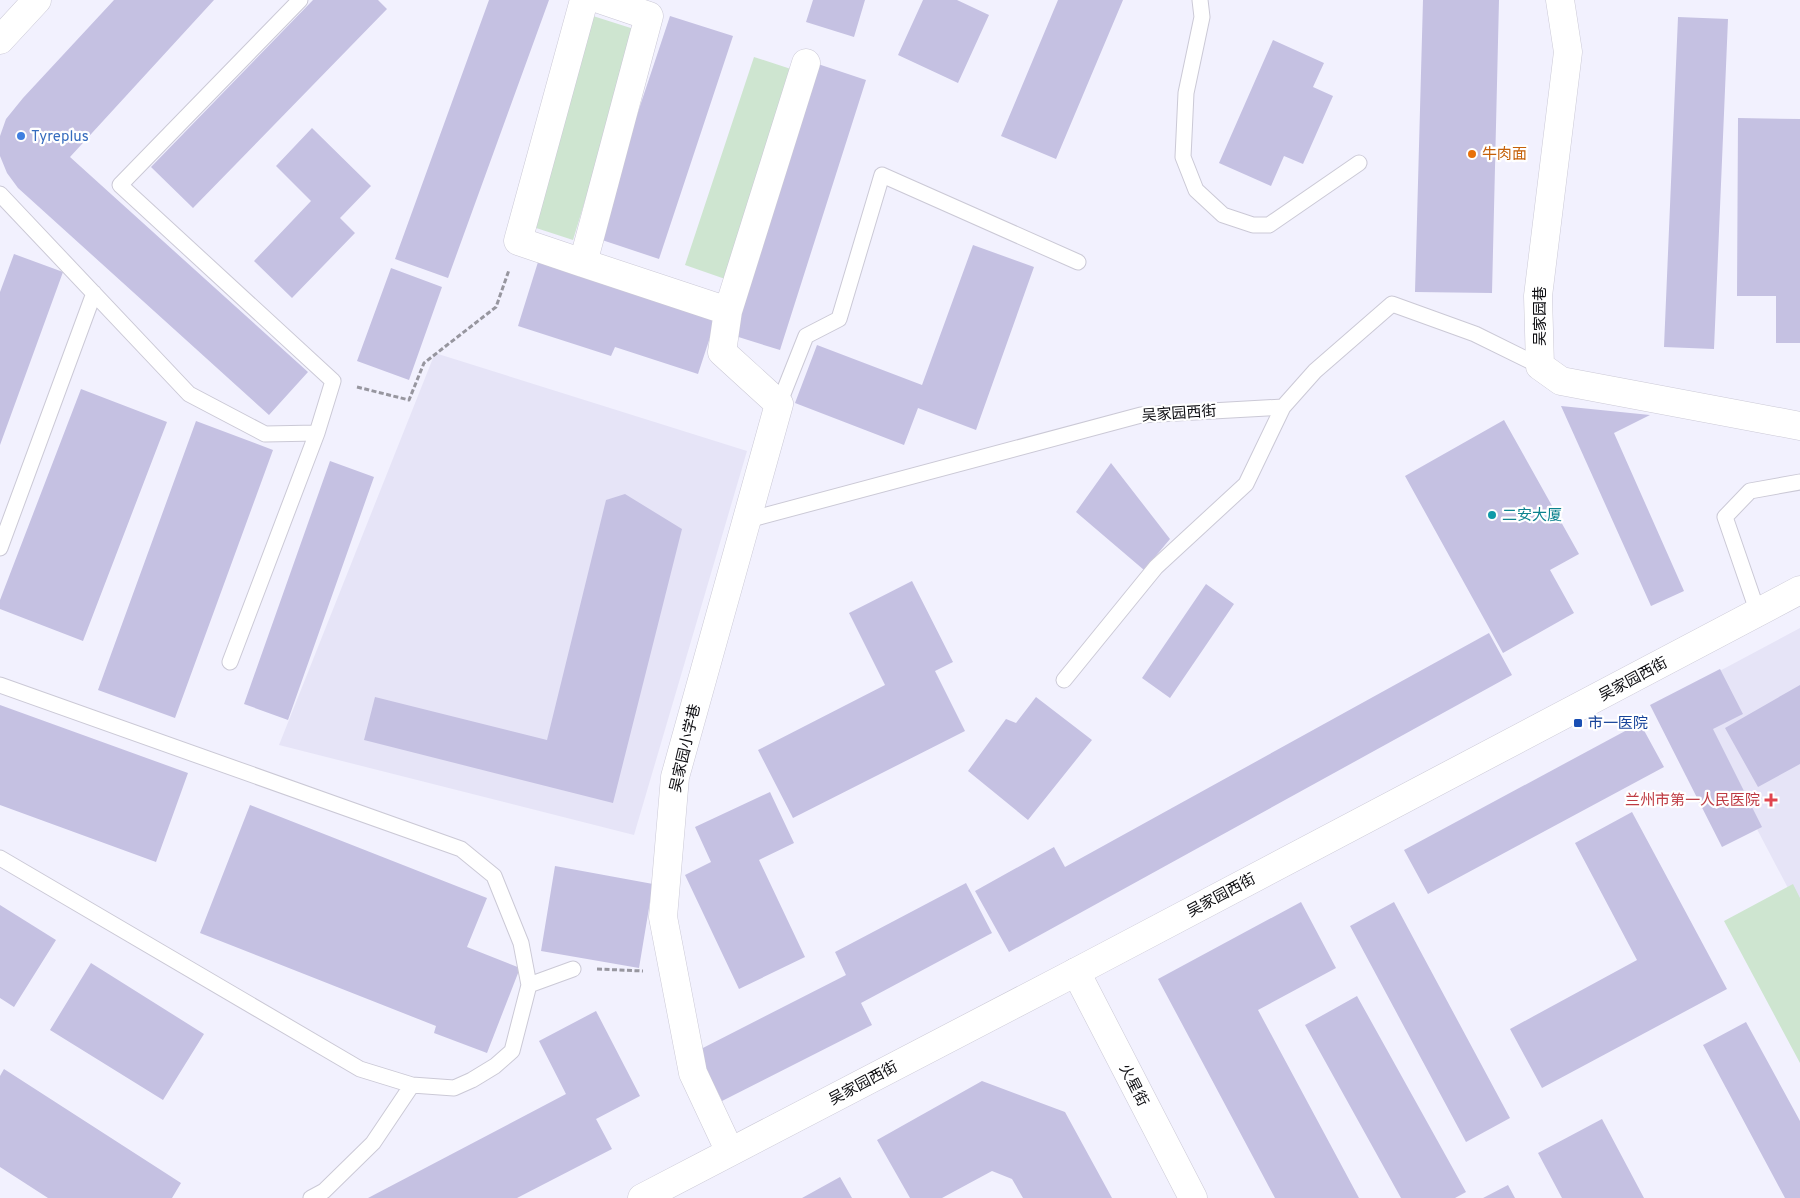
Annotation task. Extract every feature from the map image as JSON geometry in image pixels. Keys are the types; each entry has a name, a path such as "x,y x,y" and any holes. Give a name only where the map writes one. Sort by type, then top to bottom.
{"street":[{"path":"0,40 37,0"},
{"path":"584,0 518,241 728,312"},
{"path":"583,263 649,16 602,0"},
{"name":"吴家园巷","path":"1560,0 1568,52 1538,296 1540,366 1561,381 1800,426"},
{"path":"779,404 722,352 728,312 806,62"},
{"name":"吴家园小学巷","path":"730,1152 692,1073 663,917 675,778 779,404"},
{"name":"吴家园西街","path":"642,1198 1076,972 1800,590"},
{"name":"火星街","path":"1076,972 1193,1198"}],"lane":[{"path":"230,662 317,433 333,381 120,186 300,0"},
{"path":"1200,0 1202,17 1186,94 1183,157 1196,190 1223,215 1253,225 1269,225 1359,163"},
{"path":"779,404 806,336 839,319 882,175 1078,262"},
{"path":"0,194 189,394 265,434 317,433"},
{"path":"0,548 94,293"},
{"path":"1064,680 1156,567 1246,484 1283,407 1315,370 1392,304 1475,334 1540,366"},
{"name":"吴家园西街","path":"748,520 1141,415 1283,407"},
{"path":"1758,613 1726,517 1750,491 1800,482"},
{"path":"0,685 461,849 494,876 521,943 530,985 512,1050 495,1066 454,1088 412,1085 360,1069 0,858"},
{"path":"530,985 574,969"},
{"path":"311,1198 324,1191 372,1143 412,1085"}],"path":[{"path":"333,381 409,400 424,363 496,307 518,241"},
{"path":"574,969 673,972"}],"shaded area":[{"path":"435,353 747,451 634,835 279,745"},
{"name":"兰州市第一人民医院","path":"1800,628 1800,911 1684,690"}],"green space":[{"path":"593,16 637,30 573,240 530,226"},
{"path":"754,57 797,71 728,280 685,265"},
{"path":"1793,884 1800,898 1800,1063 1724,921"}],"building":[{"path":"114,0 214,0 70,157 308,372 269,415 18,188 7,173 0,156 0,136 6,119 23,98"},
{"path":"313,0 378,0 387,9 193,208 151,167"},
{"path":"489,0 549,0 448,278 395,259"},
{"path":"813,0 865,0 854,37 806,22"},
{"path":"923,0 957,0 989,15 958,83 898,55"},
{"path":"1058,0 1123,0 1056,159 1001,136"},
{"path":"1423,0 1499,0 1492,293 1415,292"},
{"path":"670,16 733,36 659,259 596,238"},
{"path":"1678,17 1728,19 1714,349 1664,347"},
{"path":"1273,40 1324,63 1313,87 1333,96 1303,164 1284,156 1271,186 1219,163"},
{"path":"818,64 866,80 780,350 732,335"},
{"path":"1738,118 1800,119 1800,343 1776,343 1776,296 1737,296"},
{"path":"312,128 371,186 340,218 355,233 292,298 254,261 311,201 276,166"},
{"path":"973,245 1034,267 976,430 918,408 904,445 795,403 817,345 922,385"},
{"path":"14,254 63,272 0,445 0,292"},
{"path":"538,262 716,319 698,374 615,347 611,356 518,326"},
{"path":"391,268 442,287 409,380 357,361"},
{"path":"81,389 167,422 83,641 0,609 0,600"},
{"path":"1561,406 1650,415 1614,433 1684,591 1651,606"},
{"name":"二安大厦","path":"1504,420 1579,554 1550,570 1574,613 1503,653 1405,476"},
{"path":"196,421 273,450 175,718 98,690"},
{"path":"330,461 374,477 288,720 244,704"},
{"path":"1111,463 1170,539 1144,570 1076,512"},
{"path":"625,494 682,529 613,803 364,740 375,697 547,740 606,500"},
{"path":"912,581 953,662 935,671 965,731 793,818 758,750 885,685 849,613"},
{"path":"1206,584 1234,604 1170,698 1142,678"},
{"path":"1489,633 1512,675 1009,952 975,891 1054,847 1065,867"},
{"path":"1720,669 1743,714 1713,729 1762,827 1722,847 1650,705"},
{"path":"1800,685 1800,764 1758,787 1725,728"},
{"path":"1036,697 1092,740 1028,820 968,771 1006,719 1016,723"},
{"path":"0,705 188,773 156,862 0,805"},
{"path":"1640,723 1664,767 1428,894 1404,850"},
{"path":"770,792 794,843 759,860 805,957 739,989 685,875 711,862 695,827"},
{"path":"250,805 487,898 467,947 520,968 487,1053 434,1033 436,1026 200,933"},
{"path":"1632,812 1727,989 1542,1088 1510,1029 1637,960 1575,843"},
{"path":"555,866 653,884 639,968 541,951"},
{"path":"966,883 992,933 861,1003 872,1025 722,1101 697,1051 846,975 835,952"},
{"path":"1301,902 1336,968 1258,1010 1359,1198 1275,1198 1158,979"},
{"path":"1394,902 1510,1118 1466,1142 1350,926"},
{"path":"0,905 56,940 14,1007 0,998"},
{"path":"91,963 204,1034 163,1100 50,1030"},
{"path":"1357,996 1466,1192 1455,1198 1401,1198 1305,1025"},
{"path":"596,1011 640,1096 596,1119 612,1149 517,1198 368,1198 566,1094 539,1041"},
{"path":"1746,1022 1800,1121 1800,1198 1785,1198 1703,1045"},
{"path":"4,1069 181,1183 172,1198 48,1198 0,1167 0,1076"},
{"path":"982,1081 1065,1112 1112,1198 1023,1198 1012,1179 992,1171 942,1198 910,1198 877,1140"},
{"path":"1602,1119 1644,1198 1562,1198 1538,1153"},
{"path":"840,1177 852,1198 802,1198"},
{"path":"1508,1185 1515,1198 1483,1198"}],"place":[{"name":"Tyreplus","path":"21,136"},
{"name":"牛肉面","path":"1472,154"},
{"name":"二安大厦","path":"1492,515"},
{"name":"市一医院","path":"1578,723"},
{"name":"兰州市第一人民医院","path":"1771,800"}]}
